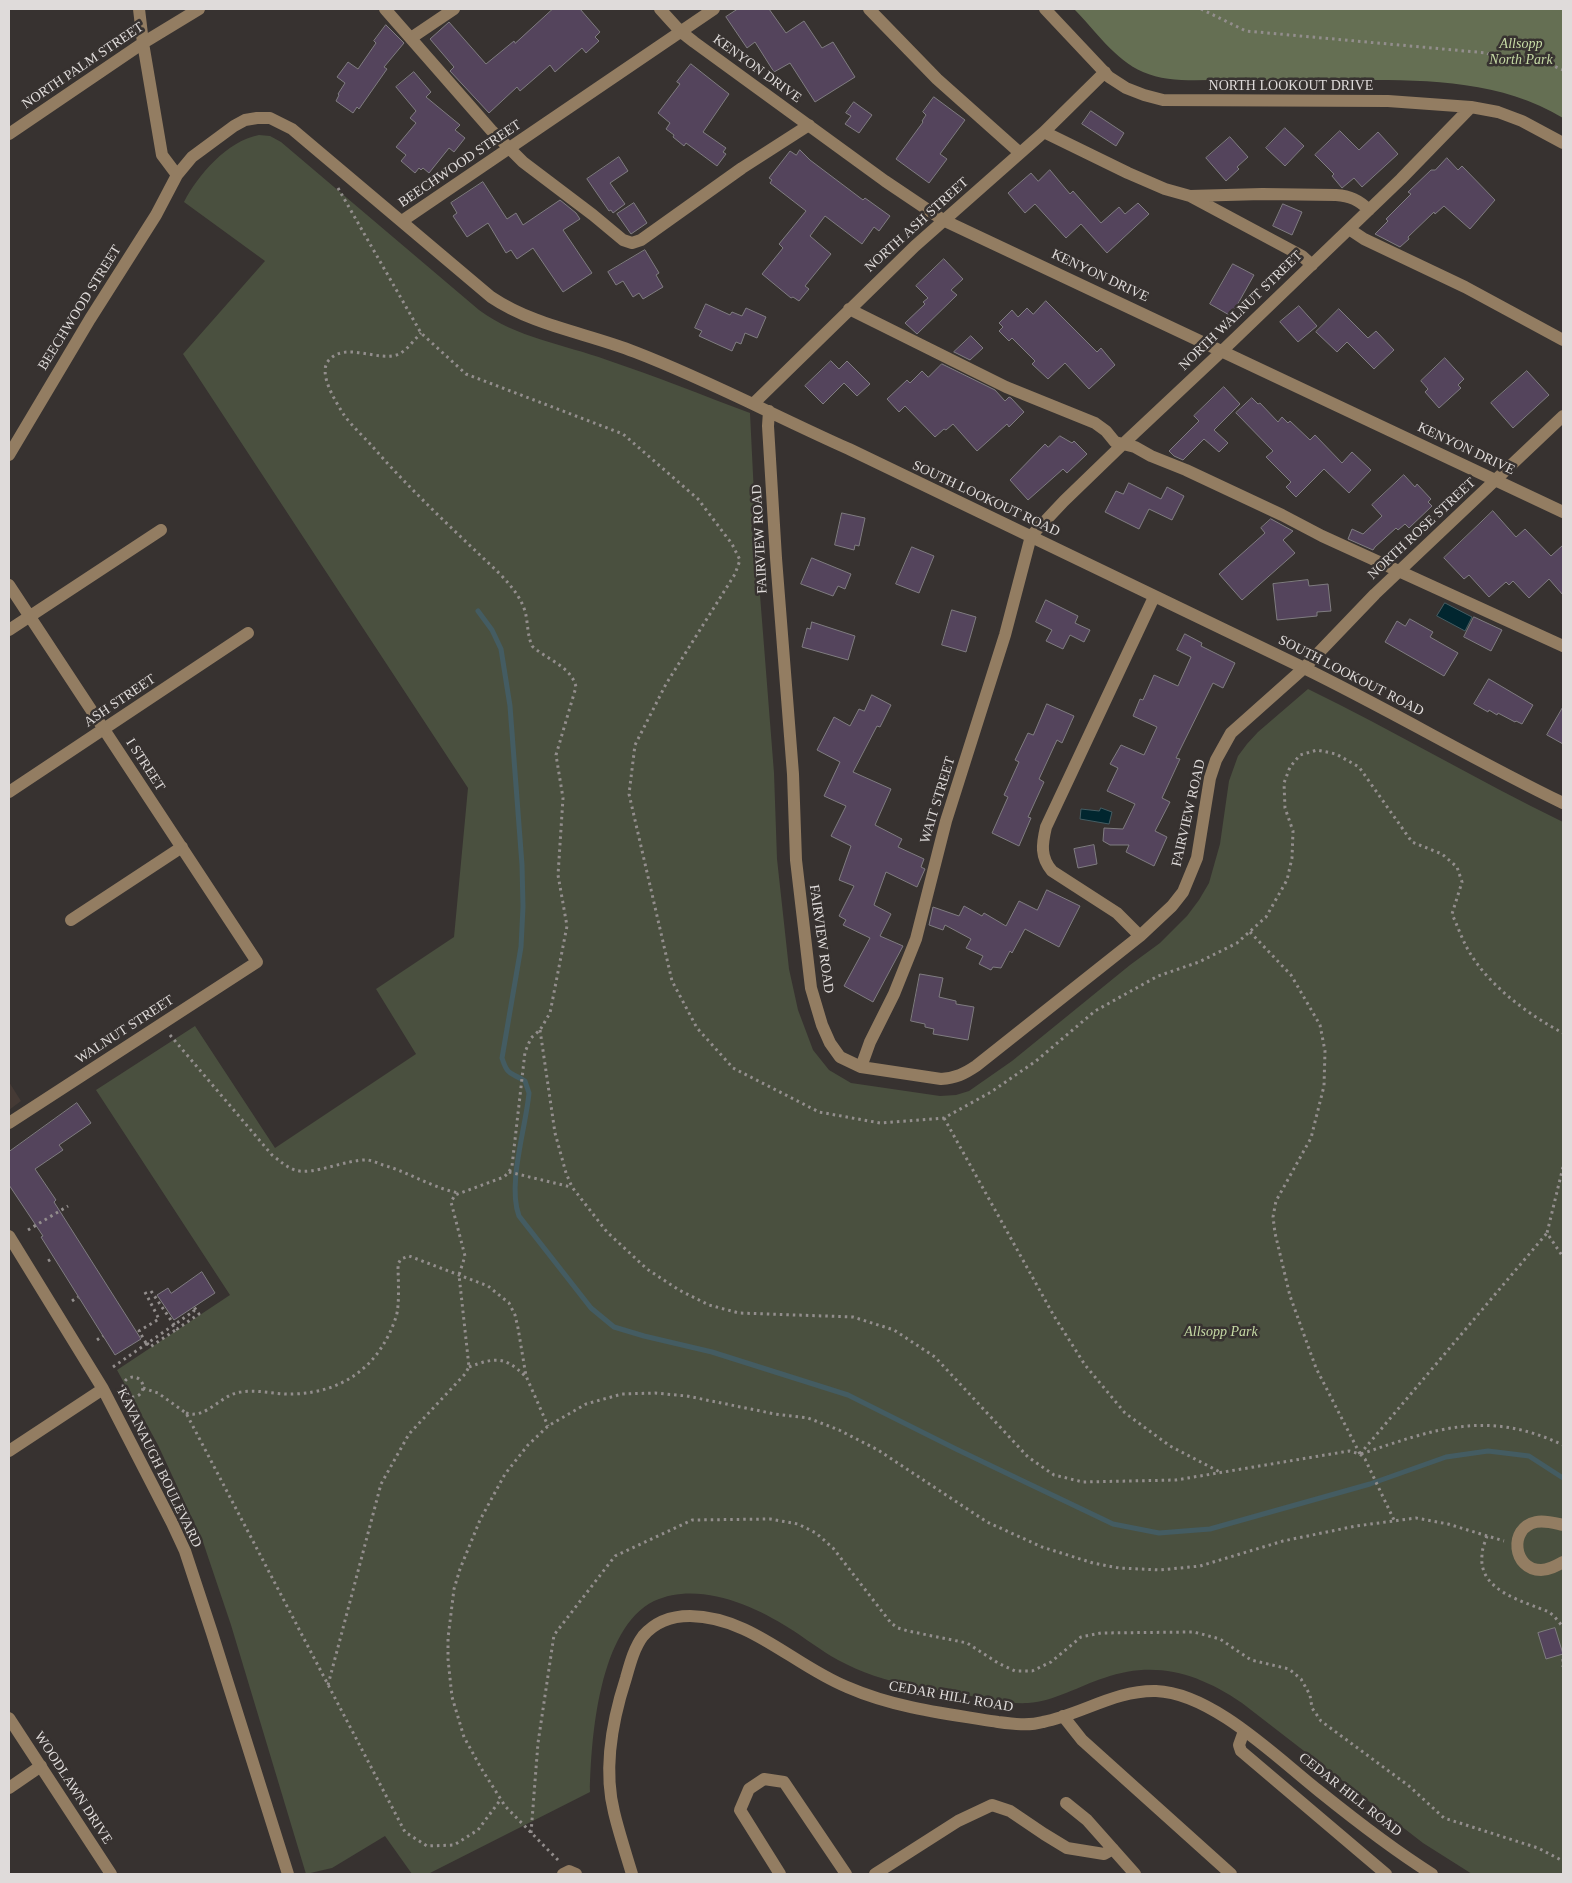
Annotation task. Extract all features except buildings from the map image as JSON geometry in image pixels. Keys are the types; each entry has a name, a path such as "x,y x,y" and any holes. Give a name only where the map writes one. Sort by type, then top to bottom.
{"street":[{"path":"139,9 162,155 177,175"},
{"name":"NORTH PALM STREET","path":"9,134 143,43 199,9"},
{"path":"386,9 509,149 623,240 632,243 641,240 742,168 809,125"},
{"path":"411,38 454,9"},
{"name":"KENYON DRIVE","path":"660,9 680,31 885,181 943,220 1563,512"},
{"name":"BEECHWOOD STREET","path":"9,455 156,215 177,175 192,157 234,126 245,120 270,118 292,129 402,221 714,9"},
{"path":"869,9 937,79 1020,153"},
{"name":"NORTH LOOKOUT DRIVE","path":"1045,9 1105,72 1126,88 1163,100 1388,102 1471,107 1498,112 1522,121 1563,143"},
{"name":"NORTH ASH STREET","path":"753,404 943,220 1044,132 1105,72"},
{"name":"NORTH WALNUT STREET","path":"1031,536 1123,444 1222,352 1369,210 1471,107"},
{"path":"1044,132 1128,173 1165,189 1190,196 1302,256 1312,265"},
{"path":"1190,196 1262,194 1336,195 1348,196 1360,201 1369,210"},
{"name":"SOUTH LOOKOUT ROAD","path":"402,221 491,298 508,310 528,319 591,336 636,352 769,411 779,418 1031,536 1304,668 1376,704 1563,804"},
{"path":"1349,229 1465,287 1563,340"},
{"path":"849,309 1006,387 1095,423 1106,431 1115,442 1135,447 1151,456 1186,470 1563,646"},
{"name":"FAIRVIEW ROAD","path":"769,411 768,426 776,558 793,774 796,860 808,968 814,997 822,1025 830,1043 840,1057 861,1067 941,1079 960,1076 976,1066 1140,936 1172,906 1183,892 1190,878 1201,842 1210,778 1224,743 1245,720 1304,668"},
{"name":"NORTH ROSE STREET","path":"1304,668 1399,571 1563,416"},
{"path":"9,630 161,530"},
{"name":"WAIT STREET","path":"861,1067 870,1042 894,994 916,939 946,821 1005,635 1031,536"},
{"name":"I STREET","path":"9,585 257,962"},
{"path":"1140,936 1117,913 1052,871 1044,858 1042,841 1046,826 1154,597"},
{"name":"ASH STREET","path":"9,792 248,633"},
{"path":"71,920 182,847"},
{"name":"WALNUT STREET","path":"9,1123 257,962"},
{"name":"KAVANAUGH BOULEVARD","path":"9,1236 103,1389 172,1523 215,1642 288,1874"},
{"path":"9,1451 103,1389"},
{"path":"1563,1525 1544,1521 1528,1525 1522,1530 1516,1545 1521,1560 1534,1569 1550,1569 1563,1562"},
{"name":"CEDAR HILL ROAD","path":"632,1874 614,1812 610,1790 609,1762 612,1729 617,1704 638,1645 650,1630 662,1621 680,1616 703,1616 749,1631 777,1645 828,1679 881,1700 906,1707 1013,1724 1042,1722 1110,1698 1130,1693 1158,1691 1197,1701 1216,1711 1244,1731 1345,1812 1411,1861 1432,1874"},
{"path":"1063,1716 1082,1740 1231,1874"},
{"name":"WOODLAWN DRIVE","path":"9,1718 111,1874"},
{"path":"1244,1731 1239,1745 1241,1752 1386,1874"},
{"path":"9,1788 41,1766"},
{"path":"780,1874 740,1810 749,1789 764,1779 784,1782 846,1874"},
{"path":"1066,1803 1087,1820 1135,1874"},
{"path":"875,1874 958,1822 992,1805 1010,1811 1067,1848 1104,1854 1113,1849"}],"path":[{"path":"1202,9 1246,31 1487,53 1502,62 1542,61 1563,70"},
{"path":"335,183 421,333 466,374 623,434 698,499 732,544 740,560 735,574 666,684 635,745 629,794 672,981 697,1028 733,1068 819,1112 880,1123 944,1118 991,1092 1036,1061 1095,1011 1158,976 1207,958 1237,943 1266,918 1287,880 1290,865 1293,831 1285,808 1284,783 1290,767 1300,755 1317,750 1336,754 1359,767 1412,842 1442,854 1457,867 1462,882 1452,914 1467,948 1493,983 1526,1011 1563,1033"},
{"path":"328,1685 381,1484 409,1434 465,1374 468,1367 459,1275 465,1256 451,1202 452,1198 459,1193 510,1172 527,1045 530,1038 540,1030 550,1013 567,926 558,875 563,798 556,756 576,686 575,681 571,674 532,646 529,639 525,612 516,592 501,575 396,474 344,415 326,380 324,371 330,359 340,353 393,356 399,354 421,333"},
{"path":"1250,932 1291,975 1320,1025 1325,1051 1324,1086 1311,1138 1276,1201 1273,1217 1290,1296 1316,1368 1360,1454 1372,1472 1394,1520"},
{"path":"161,1024 272,1155 286,1166 297,1171 311,1170 345,1162 368,1160 400,1170 459,1193"},
{"path":"540,1030 555,1133 566,1173 572,1187 607,1232 647,1269 679,1290 709,1305 739,1313 853,1317 894,1330 936,1357 1028,1457 1054,1475 1083,1482 1176,1480 1337,1452 1349,1451 1360,1454 1424,1433 1491,1424 1524,1430 1563,1445"},
{"path":"944,1118 1054,1316 1085,1366 1125,1412 1170,1446 1221,1472"},
{"path":"1360,1454 1547,1233 1563,1167"},
{"path":"510,1172 572,1187"},
{"path":"28,1230 68,1206"},
{"path":"1547,1233 1563,1257"},
{"path":"186,1413 198,1415 233,1393 294,1394 331,1387 357,1375 377,1356 397,1316 398,1264 400,1260 409,1256 488,1286 509,1303 515,1315 526,1376 548,1426"},
{"path":"48,1261 53,1258"},
{"path":"151,1291 177,1329"},
{"path":"113,1366 147,1343 194,1311 193,1307 199,1314 150,1347 147,1343 139,1331 159,1319 146,1292"},
{"path":"72,1301 78,1297"},
{"path":"151,1304 157,1300"},
{"path":"96,1340 102,1336"},
{"path":"468,1367 491,1360 502,1359 511,1363 526,1376"},
{"path":"134,1377 140,1379 143,1388 138,1395 132,1396 124,1391 124,1384 128,1378 134,1377"},
{"path":"143,1388 158,1392 186,1413 405,1832 427,1846 454,1845 478,1830 501,1799"},
{"path":"569,1873 531,1834 501,1799 464,1737 455,1710 449,1680 448,1659 454,1589 465,1554 492,1496 515,1460 548,1426 586,1404 622,1394 655,1393 687,1396 775,1414 808,1418 839,1430 878,1450 987,1522 1042,1547 1093,1563 1119,1568 1153,1570 1200,1566 1283,1541 1356,1526 1416,1518 1430,1520 1516,1545"},
{"path":"531,1834 538,1743 554,1635 615,1556 692,1520 770,1519 798,1524 816,1533 833,1548 882,1613 898,1628 967,1643 998,1663 1015,1671 1032,1671 1050,1662 1082,1637 1100,1633 1194,1632 1220,1639 1251,1660 1289,1669 1301,1679 1310,1695 1312,1708 1321,1721 1408,1786 1444,1818 1538,1848 1563,1861"},
{"path":"1487,1536 1482,1553 1482,1565 1485,1576 1503,1593 1549,1612 1563,1627"},
{"path":"1563,1659 1563,1667"}],"shaded area":[{"path":"9,1082 21,1101 9,1110"}],"green space":[{"name":"Allsopp North Park","path":"1074,9 1563,9 1563,118 1516,96 1465,85 1440,82 1388,80 1176,80 1153,76 1123,60"},
{"name":"Allsopp Park","path":"259,135 270,136 281,142 479,310 494,320 525,334 625,366 750,413 757,557 774,773 777,859 789,969 798,1010 813,1050 829,1070 851,1083 940,1096 956,1095 969,1091 1012,1061 1130,965 1160,943 1187,916 1209,883 1220,844 1229,781 1238,756 1258,732 1308,689 1563,822 1563,1874 1472,1874 1423,1843 1242,1703 1209,1684 1192,1677 1176,1672 1141,1670 1104,1678 1038,1702 997,1701 893,1682 874,1676 838,1660 789,1628 758,1611 724,1598 688,1593 671,1595 654,1601 636,1615 621,1635 610,1659 596,1715 590,1792 428,1874 412,1874 385,1836 332,1868 306,1874 231,1625 203,1542 158,1445 117,1370 230,1295 96,1090 195,1026 275,1148 416,1054 376,989 454,937 468,788 183,354 265,261 184,202 205,171 225,152 247,138"}],"water":[{"path":"1445,603 1472,617 1465,631 1437,616"},
{"path":"1101,808 1112,812 1109,824 1080,819 1081,809 1099,811"}],"waterway":[{"path":"478,611 492,630 501,649 510,706 522,865 523,907 521,947 502,1058 508,1071 525,1081 529,1093 516,1172 516,1203 519,1216 591,1308 614,1327 712,1352 848,1395 1113,1524 1159,1533 1210,1529 1370,1484 1446,1457 1488,1451 1529,1456 1563,1478"}]}
